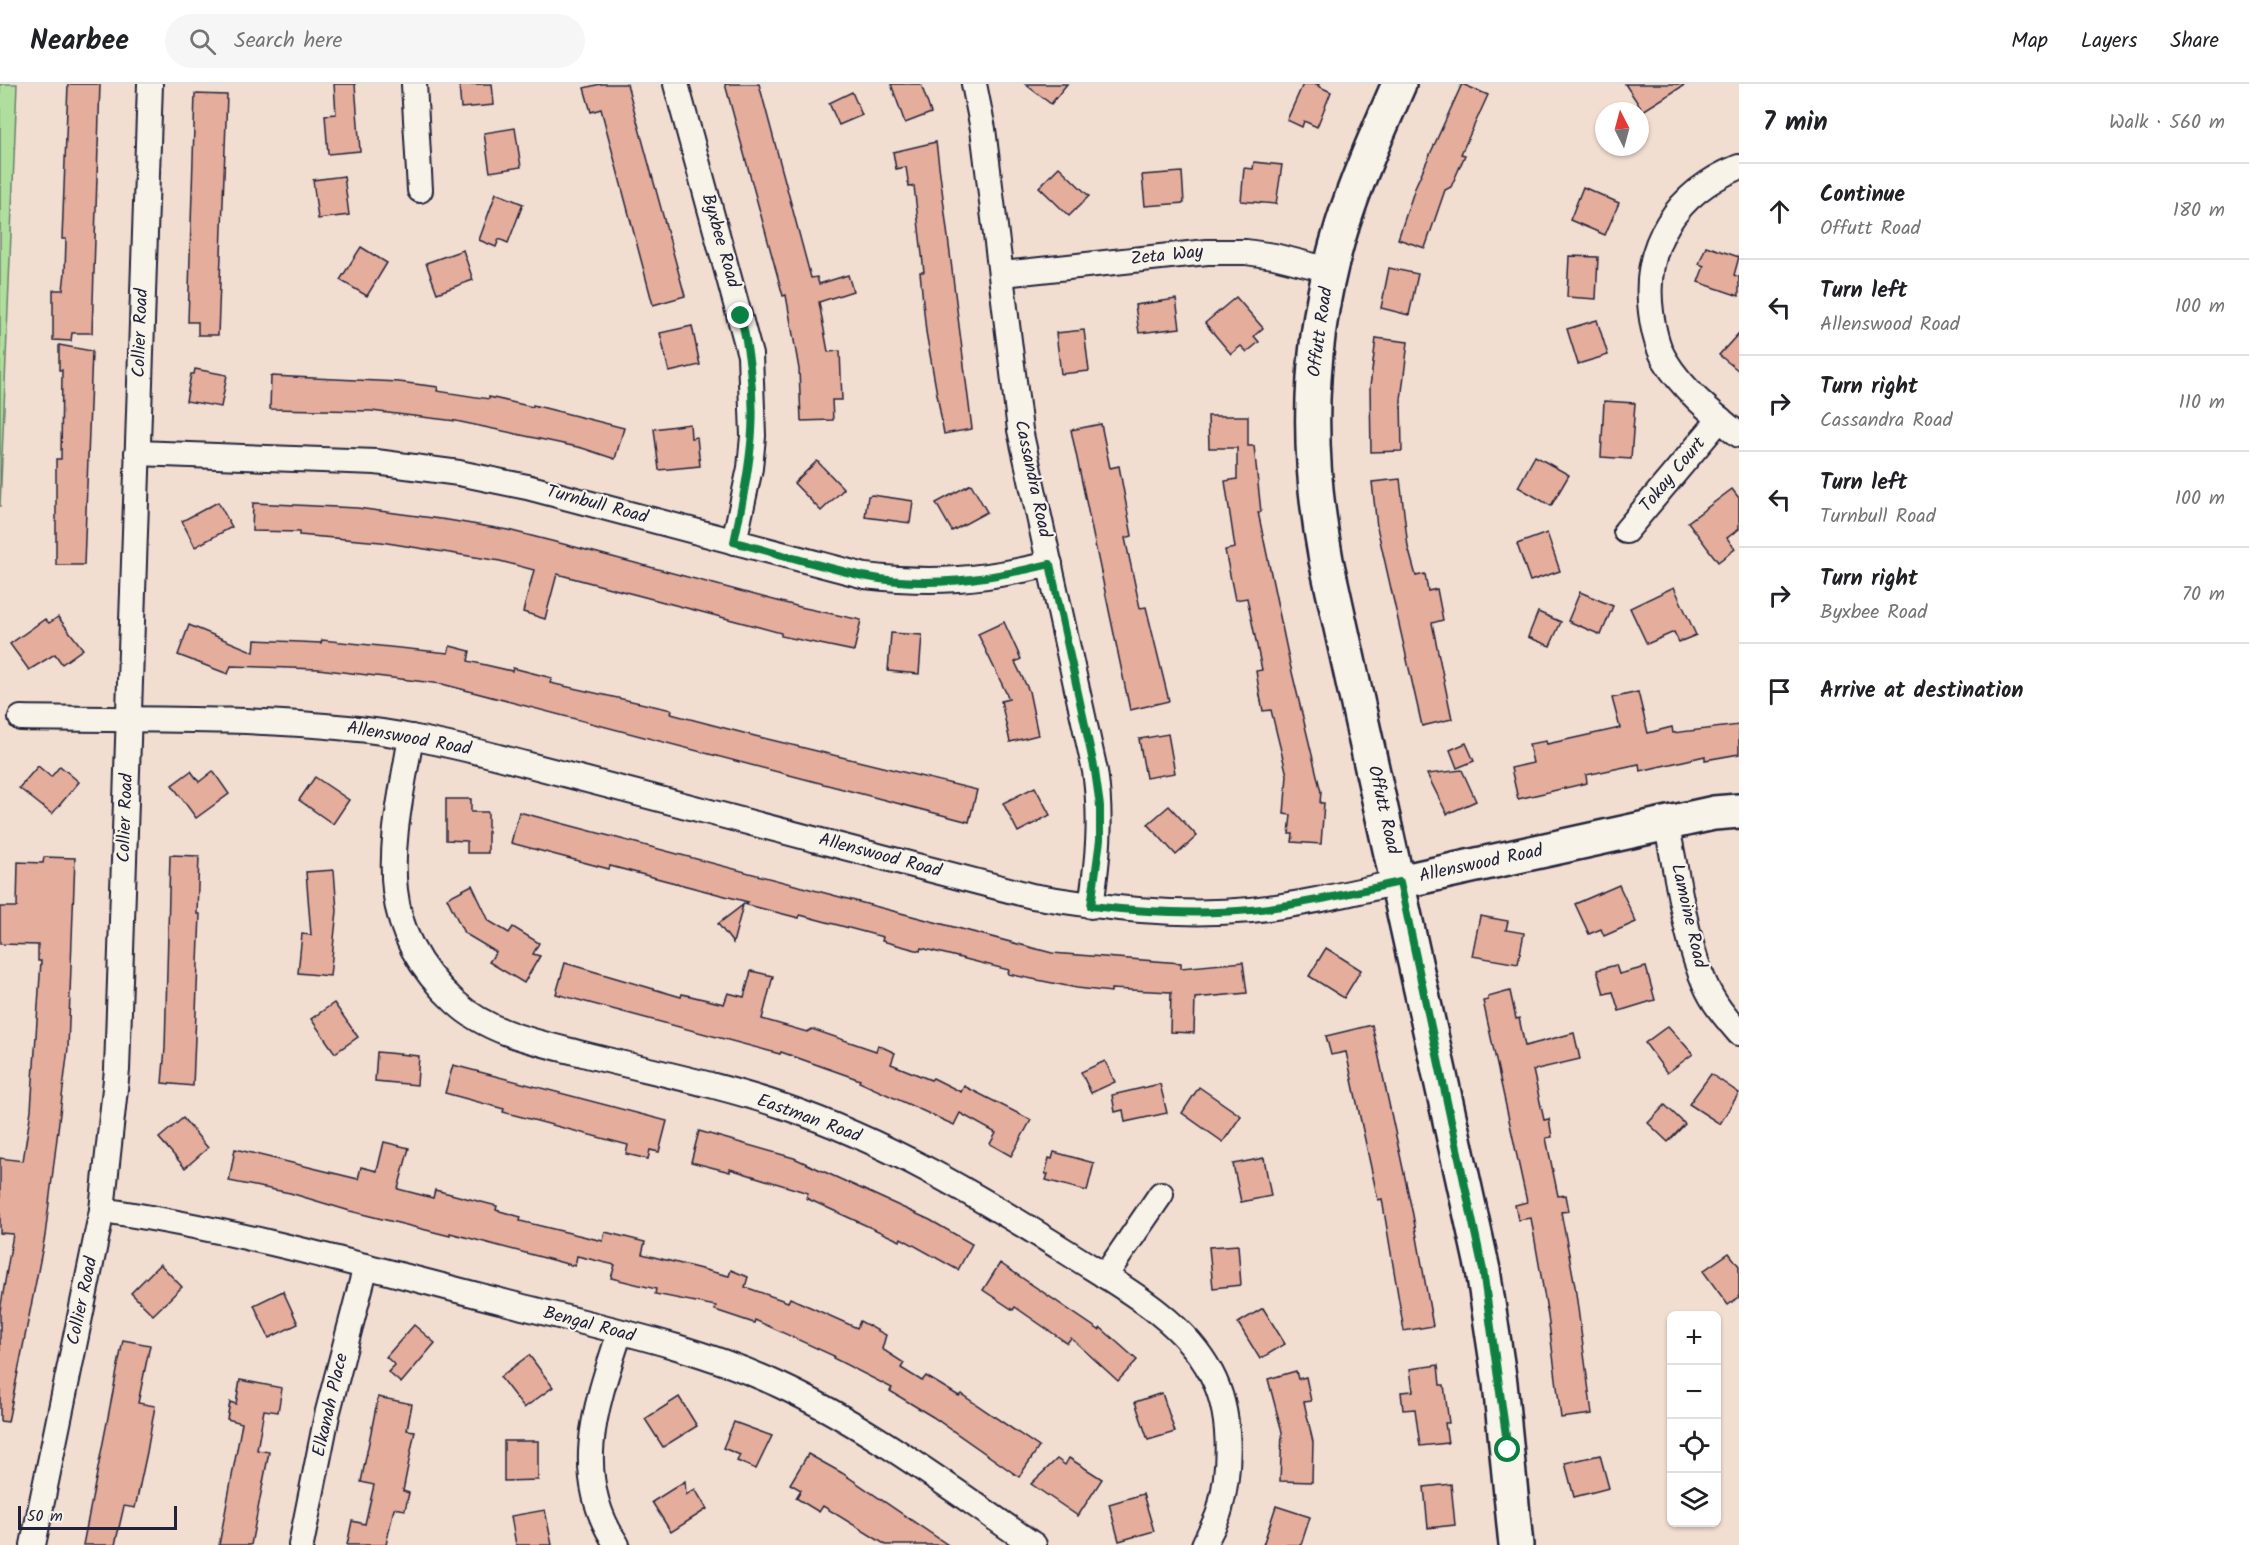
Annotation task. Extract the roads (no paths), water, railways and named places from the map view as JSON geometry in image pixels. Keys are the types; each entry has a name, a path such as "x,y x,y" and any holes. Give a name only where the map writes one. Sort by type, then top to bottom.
{"street":[{"name":"Collier Road","path":"33,1545 102,1210 117,1070 150,84"},
{"path":"414,84 420,190"},
{"name":"Byxbee Road","path":"676,84 750,355 753,436 750,468 734,542"},
{"name":"Cassandra Road","path":"974,84 983,129 1003,274 1020,430 1095,771 1100,806 1100,840 1091,906"},
{"name":"Offutt Road","path":"1399,84 1359,178 1330,270 1312,398 1311,438 1317,506 1326,560 1400,882 1485,1281 1504,1416 1516,1545"},
{"path":"1739,167 1717,176 1692,193 1674,213 1660,238 1652,265 1649,298 1654,332 1664,358 1682,383 1739,435"},
{"name":"Zeta Way","path":"1003,274 1207,252 1246,252 1274,256 1330,270"},
{"name":"Tokay Court","path":"1626,531 1720,419"},
{"name":"Turnbull Road","path":"137,453 376,462 459,473 527,487 865,576 916,582 996,577 1050,564"},
{"name":"Allenswood Road","path":"21,718 296,724 349,728 411,737 487,754 1032,896 1143,912 1250,910 1297,904 1666,823 1714,813 1739,811"},
{"name":"Eastman Road","path":"411,737 393,838 392,874 409,941 430,973 456,1003 487,1024 529,1040 781,1106 891,1150 972,1192 1105,1276 1164,1318 1192,1345 1212,1374 1222,1407 1227,1440 1227,1473 1219,1512 1204,1545"},
{"name":"Lamoine Road","path":"1666,823 1696,960 1705,985 1721,1011 1739,1033"},
{"path":"1105,1276 1161,1194"},
{"name":"Bengal Road","path":"102,1210 210,1228 366,1266 620,1332 732,1365 824,1407 873,1436 1034,1545"},
{"name":"Elkanah Place","path":"301,1545 327,1415 366,1266"},
{"path":"617,1545 606,1530 590,1473 591,1437 596,1404 620,1332"}]}
